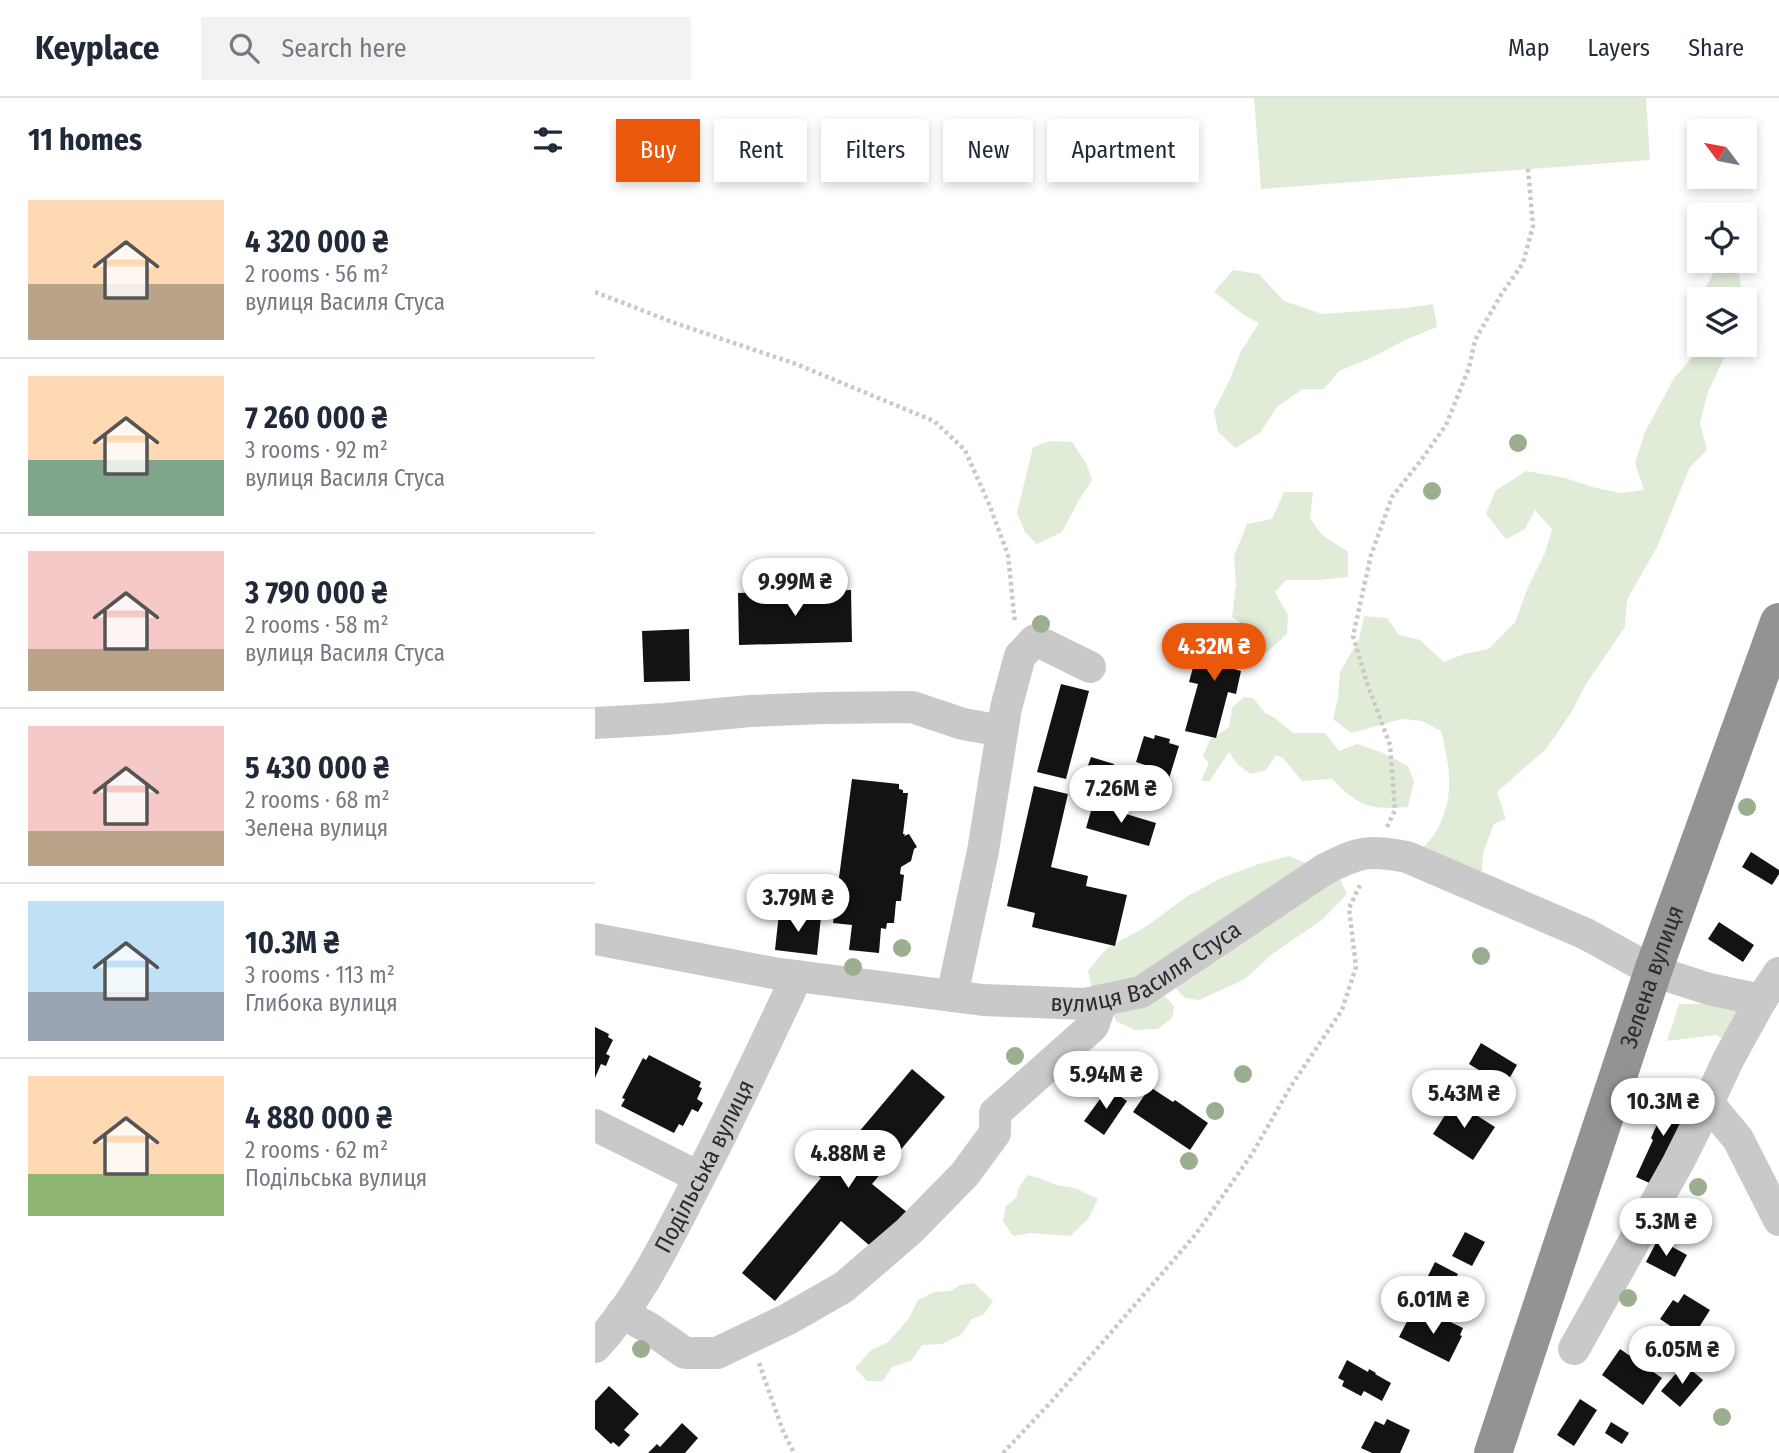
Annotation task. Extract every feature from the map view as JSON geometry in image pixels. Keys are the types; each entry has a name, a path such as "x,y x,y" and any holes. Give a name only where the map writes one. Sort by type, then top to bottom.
{"highway":[{"name":"Зелена вулиця","path":"1493,1453 1653,971 1779,622"}],"street":[{"path":"952,996 983,851 1006,708 1020,656 1035,640 1090,667"},
{"path":"595,723 750,711 912,707 963,724 1002,731"},
{"name":"вулиця Василя Стуса","path":"595,939 773,973 983,1000 1085,1004 1141,992 1325,869 1353,855 1376,852 1408,857 1586,934 1653,971 1709,989 1761,1000"},
{"path":"1574,1349 1678,1163 1761,1000 1779,973"},
{"name":"Подільська вулиця","path":"595,1347 610,1331 653,1268 747,1084 797,976"},
{"path":"622,1313 685,1353 717,1353 788,1319 844,1287 909,1231 964,1174 995,1133 995,1113 1093,1026 1102,1000"},
{"path":"1708,1103 1738,1139 1779,1220"},
{"path":"595,1125 699,1177"}],"path":[{"path":"1003,1453 1052,1401 1196,1234 1252,1154 1291,1086 1342,1010 1356,967 1349,908 1395,810 1390,745 1353,636 1371,555 1392,497 1446,425 1469,368 1475,340 1523,263 1533,226 1528,169"},
{"path":"595,292 675,323 796,364 934,421 965,450 1008,555 1016,646 1020,656"},
{"path":"750,1338 783,1431 795,1453"}],"green space":[{"path":"1254,98 1646,98 1650,160 1261,189"},
{"path":"1233,270 1259,274 1284,301 1322,314 1433,304 1437,327 1339,371 1324,389 1303,389 1277,407 1260,433 1235,448 1218,432 1214,411 1240,353 1259,323 1214,292"},
{"path":"1713,273 1739,273 1741,287 1706,287"},
{"path":"1692,357 1725,357 1708,392 1700,423 1707,450 1690,467 1657,547 1627,600 1625,627 1546,749 1497,792 1506,819 1494,824 1483,853 1482,873 1421,851 1438,828 1448,800 1448,766 1441,731 1422,721 1402,719 1351,733 1333,719 1340,672 1359,639 1364,616 1387,618 1399,635 1420,640 1444,662 1464,654 1489,649 1515,622 1545,553 1552,529 1535,510 1525,529 1506,539 1486,514 1495,491 1526,471 1621,493 1644,490 1635,463 1645,432 1674,378"},
{"path":"1050,441 1072,442 1086,463 1092,480 1062,532 1037,544 1025,532 1017,513 1033,447"},
{"path":"1284,492 1313,492 1310,518 1321,534 1348,552 1348,577 1286,580 1275,592 1288,615 1287,634 1261,658 1246,665 1254,632 1232,617 1236,584 1234,556 1247,524 1272,519"},
{"path":"1244,697 1253,698 1265,713 1293,733 1325,733 1339,751 1357,744 1381,752 1408,766 1414,782 1408,807 1384,808 1366,805 1350,796 1332,779 1302,781 1283,758 1276,755 1266,770 1251,774 1237,764 1229,752 1209,782 1201,780 1209,764 1203,756 1210,740 1229,727 1232,708"},
{"path":"1289,856 1339,877 1347,894 1323,919 1271,955 1245,979 1199,1000 1185,998 1173,985 1161,992 1174,1006 1172,1018 1158,1029 1135,1030 1116,1021 1112,1010 1093,993 1088,971 1107,948 1147,926 1186,897 1223,877"},
{"path":"1679,1004 1730,1004 1738,1014 1725,1039 1716,1035 1667,1041"},
{"path":"1027,1175 1075,1188 1098,1199 1088,1219 1070,1236 1031,1233 1013,1236 1003,1221 1006,1206 1016,1198"},
{"path":"974,1283 993,1301 984,1314 972,1319 962,1334 942,1344 922,1345 911,1361 892,1367 883,1381 867,1381 855,1368 871,1350 888,1342 908,1320 918,1300 934,1292 951,1291 960,1285"}],"building":[{"path":"851,590 852,642 739,645 738,593"},
{"path":"689,629 690,681 644,682 642,631"},
{"path":"1213,629 1242,636 1234,669 1241,671 1236,694 1228,692 1216,738 1185,731 1198,684 1189,682 1195,660 1205,662"},
{"path":"1061,684 1089,691 1066,779 1037,772"},
{"path":"1155,735 1170,739 1169,743 1179,746 1160,808 1135,800 1145,765 1136,762 1144,736 1154,739"},
{"path":"1091,757 1114,764 1108,784 1084,777"},
{"path":"852,779 899,784 903,793 908,793 903,834 909,834 917,847 911,861 901,867 900,874 904,875 901,901 896,901 894,923 887,923 886,929 881,928 879,953 849,950 852,925 833,923"},
{"path":"1034,786 1068,794 1051,867 1088,876 1086,886 1127,895 1115,946 1032,927 1035,913 1007,906"},
{"path":"1093,804 1156,823 1149,846 1086,828"},
{"path":"1751,852 1779,870 1772,885 1742,867"},
{"path":"782,883 803,884 801,912 779,910"},
{"path":"779,913 821,917 817,955 775,950"},
{"path":"1719,922 1754,945 1743,962 1708,939"},
{"path":"595,1027 609,1034 608,1037 613,1040 606,1054 610,1056 606,1066 601,1064 595,1078"},
{"path":"1481,1043 1517,1065 1505,1086 1469,1064"},
{"path":"649,1055 701,1082 699,1087 702,1088 697,1099 703,1103 698,1112 692,1109 683,1126 679,1124 674,1133 621,1106 625,1099 622,1098 643,1058 646,1060"},
{"path":"912,1069 945,1097 872,1184 908,1213 876,1251 841,1221 775,1301 742,1273 821,1178 816,1174 827,1161 831,1165"},
{"path":"1150,1087 1173,1102 1175,1100 1208,1123 1190,1150 1133,1112"},
{"path":"1108,1088 1127,1101 1104,1135 1084,1121"},
{"path":"1670,1095 1691,1103 1654,1185 1636,1177"},
{"path":"1454,1101 1495,1127 1473,1160 1433,1134"},
{"path":"1465,1232 1485,1242 1472,1266 1452,1256"},
{"path":"1658,1239 1687,1255 1675,1277 1646,1262"},
{"path":"1435,1262 1458,1274 1441,1307 1418,1296"},
{"path":"1684,1294 1710,1310 1691,1340 1660,1319 1673,1300 1678,1303"},
{"path":"1412,1312 1437,1324 1440,1317 1463,1328 1460,1335 1462,1336 1449,1362 1399,1337"},
{"path":"1620,1349 1662,1378 1643,1405 1602,1375"},
{"path":"1347,1360 1368,1372 1369,1369 1391,1383 1382,1401 1364,1391 1361,1396 1342,1386 1344,1381 1338,1378"},
{"path":"1684,1364 1703,1380 1680,1407 1661,1391"},
{"path":"609,1386 639,1414 624,1430 630,1435 619,1447 613,1442 611,1444 595,1429 595,1401"},
{"path":"1580,1399 1597,1410 1574,1446 1557,1435"},
{"path":"1387,1419 1410,1430 1400,1453 1372,1453 1361,1448 1375,1421 1384,1425"},
{"path":"1611,1422 1629,1433 1622,1444 1605,1433"},
{"path":"682,1423 698,1438 685,1453 648,1453 657,1444 660,1447"}]}
